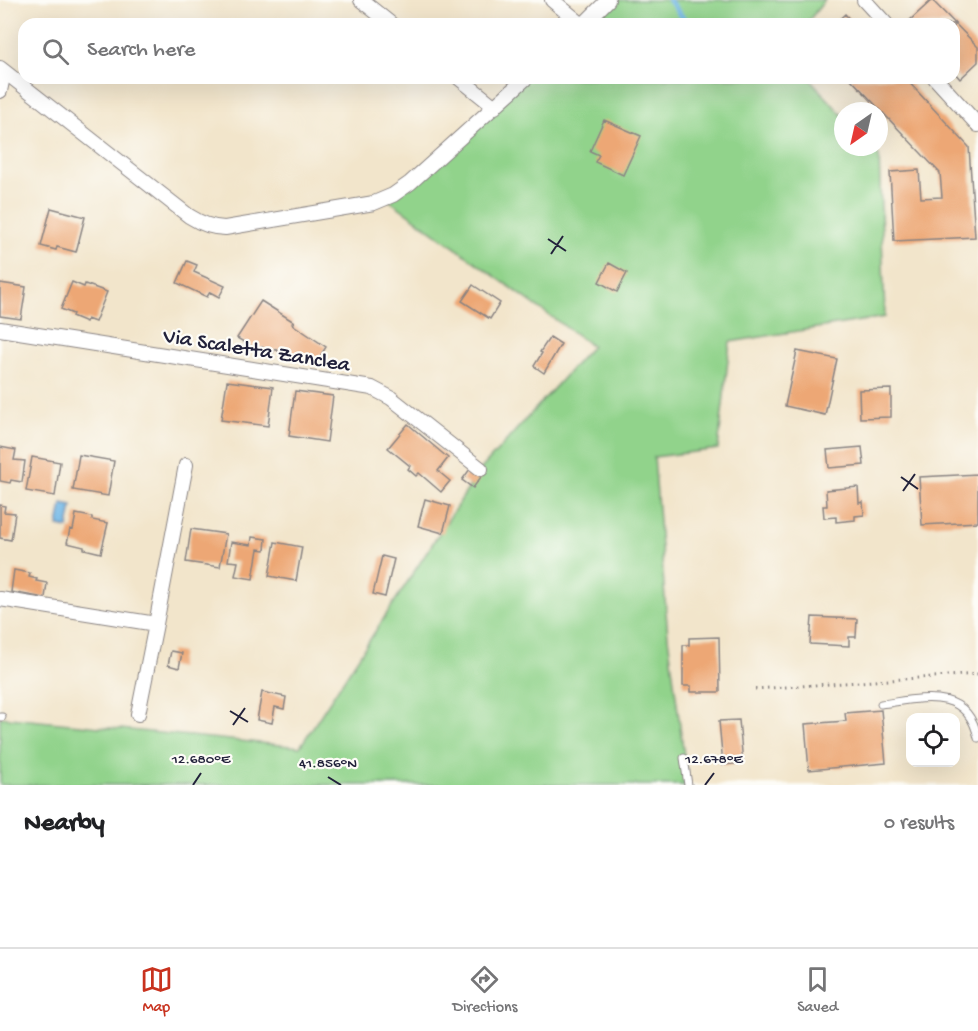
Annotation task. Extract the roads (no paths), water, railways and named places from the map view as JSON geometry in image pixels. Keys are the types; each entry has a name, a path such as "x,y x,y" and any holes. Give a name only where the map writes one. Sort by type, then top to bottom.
{"street":[{"path":"361,0 384,18"},
{"path":"552,0 575,18"},
{"path":"589,18 608,0"},
{"path":"864,0 880,18"},
{"path":"0,91 2,70"},
{"path":"2,70 18,82"},
{"path":"20,84 189,216 202,224 218,228 232,228 348,208 386,198 410,183 520,84"},
{"path":"466,84 495,107"},
{"path":"940,84 978,125"},
{"name":"Via Scaletta Zanclea","path":"0,329 372,388 391,398 481,469"},
{"path":"138,714 186,465"},
{"path":"0,599 156,624"}],"lane":[{"path":"881,704 936,698 949,700 968,714 975,726 978,738"},
{"path":"684,758 688,785"}],"water":[{"path":"62,504 72,506 68,528 58,526"}],"waterway":[{"path":"669,0 683,18"}]}
